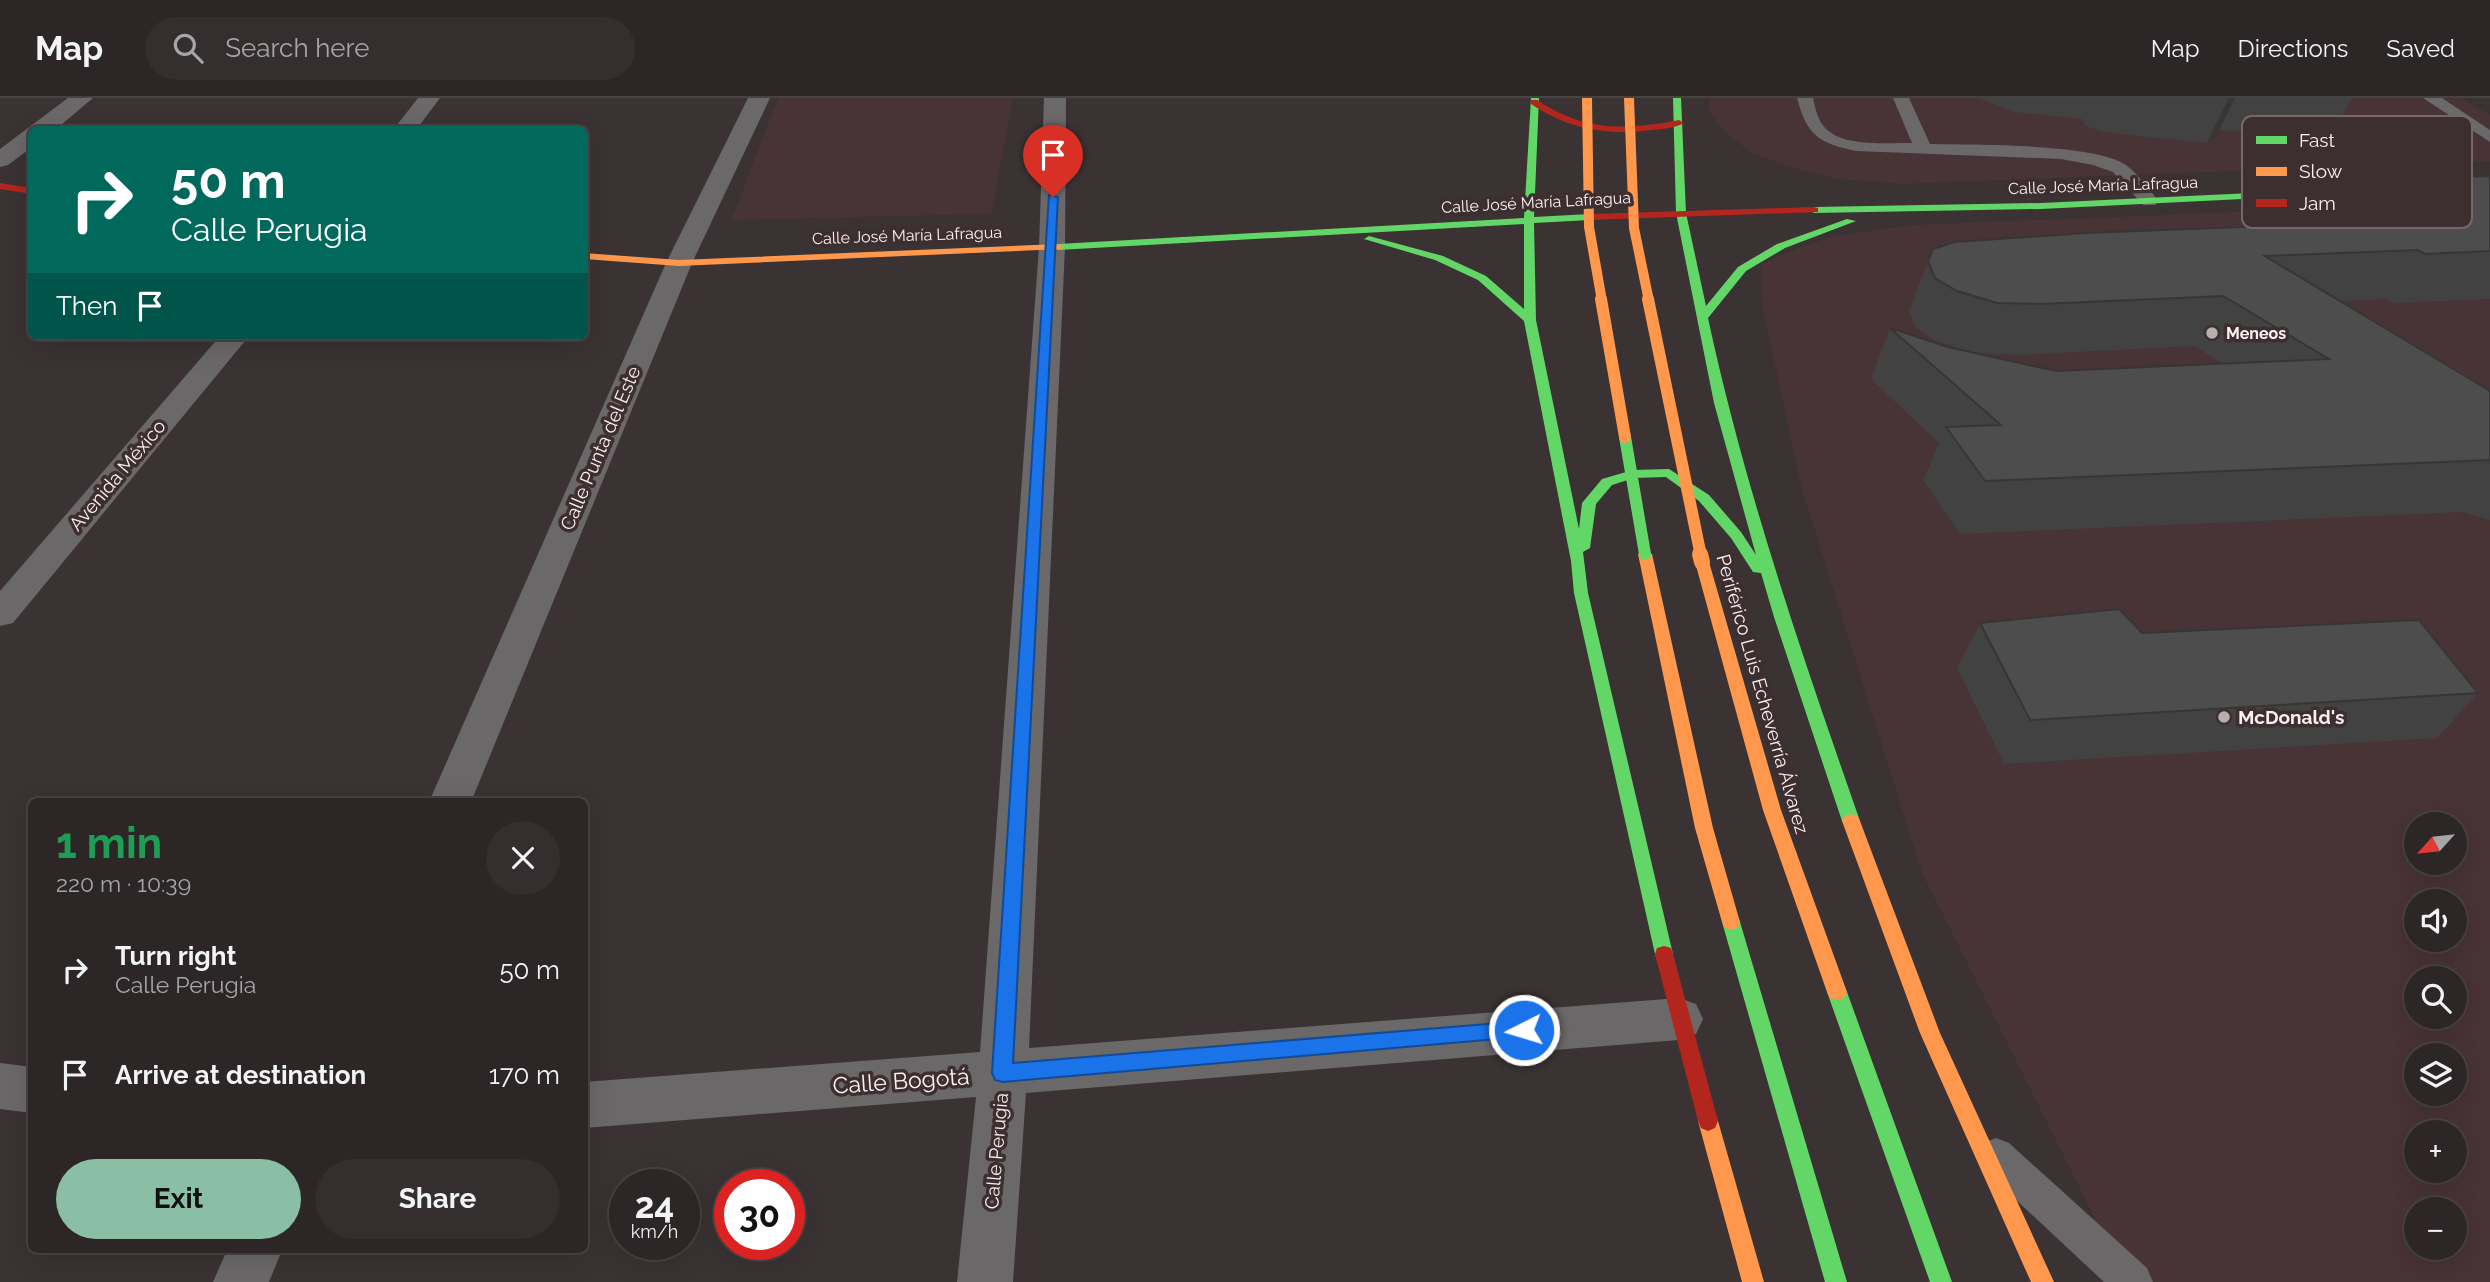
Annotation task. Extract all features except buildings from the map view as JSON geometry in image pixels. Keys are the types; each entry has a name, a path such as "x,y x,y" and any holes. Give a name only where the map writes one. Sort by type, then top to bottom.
{"main road":[{"path":"1587,98 1589,227 1645,554 1704,828 1836,1282"},
{"name":"Periférico Luis Echeverría Álvarez","path":"1629,98 1634,228 1702,562 1772,810 1941,1282"},
{"path":"1677,98 1681,213 1702,318 1720,403 1781,617 1860,847 1930,1033 2043,1282"},
{"path":"1535,100 1546,113 1574,126 1619,131 1654,129 1679,123"},
{"path":"1535,100 1529,220 1530,320 1581,593 1679,1019 1752,1282"},
{"path":"0,186 28,190"},
{"name":"Calle José María Lafragua","path":"588,256 678,263 1052,247 1326,230 1681,213 2242,196"},
{"path":"1702,318 1742,268 1781,246 1886,209"},
{"path":"1326,230 1408,248 1439,258 1482,278 1530,320"},
{"path":"1581,593 1589,503 1607,482 1633,474 1668,473 1704,498 1736,535 1779,604"}],"street":[{"path":"45,126 82,98"},
{"path":"407,126 429,98"},
{"name":"Calle Punta del Este","path":"452,798 678,263 759,98"},
{"name":"Calle Perugia","path":"985,1282 1003,1073 1052,247 1055,98"},
{"path":"0,160 28,139"},
{"name":"Avenida México","path":"0,614 232,340"},
{"name":"Calle Bogotá","path":"588,1105 1679,1019"},
{"path":"0,1086 28,1090"},
{"path":"240,1282 254,1253"}],"lane":[{"path":"1805,98 1811,124 1826,138 1856,146 2061,154 2096,160 2119,168 2150,201"},
{"path":"1901,98 1923,148"},
{"path":"2431,98 2458,116"},
{"path":"2472,125 2490,137"},
{"path":"1977,1138 2133,1282"}],"shaded area":[{"path":"778,98 1013,98 991,214 731,220"},
{"path":"1709,98 2462,98 2490,115 2490,161 2472,162 2472,116 2242,116 2242,171 1904,184 1838,179 1789,167 1750,152 1724,131 1709,112"},
{"path":"2490,202 2490,1282 2127,1282 1922,873 1801,486 1762,305 1761,263 1829,237 1910,225 2242,212 2242,228 2472,228 2472,203"}],"traffic: fast":[{"path":"1535,98 1529,220 1530,320 1578,561 1581,593 1664,954"},
{"path":"1677,98 1681,213 1720,403 1781,617 1851,821"},
{"path":"1814,210 2041,206 2242,197"},
{"path":"1058,247 1590,217"},
{"path":"1702,318 1742,269 1781,246 1851,221"},
{"path":"1369,239 1439,258 1482,278 1530,320"},
{"path":"1625,437 1645,554"},
{"path":"1583,548 1589,503 1607,482 1633,474 1669,473 1704,498 1736,535 1758,569"},
{"path":"1731,922 1836,1282"},
{"path":"1837,992 1941,1282"}],"traffic: slow":[{"path":"1587,98 1589,227 1625,437"},
{"path":"1629,98 1634,228 1702,562"},
{"path":"588,256 679,263 1058,247"},
{"path":"1645,554 1704,828 1731,922"},
{"path":"1702,562 1772,810 1837,992"},
{"path":"1851,821 1930,1033 2043,1282"},
{"path":"1708,1121 1753,1282"}],"traffic: jam":[{"path":"1534,102 1568,121 1604,129 1641,129 1679,123"},
{"path":"0,186 28,190"},
{"path":"1590,217 1814,210"},
{"path":"1664,954 1708,1121"}],"place":[{"name":"Meneos","path":"2212,333"},
{"name":"McDonald's","path":"2224,717"}],"route":[{"path":"1053,197 1003,1073 1524,1030"}]}
